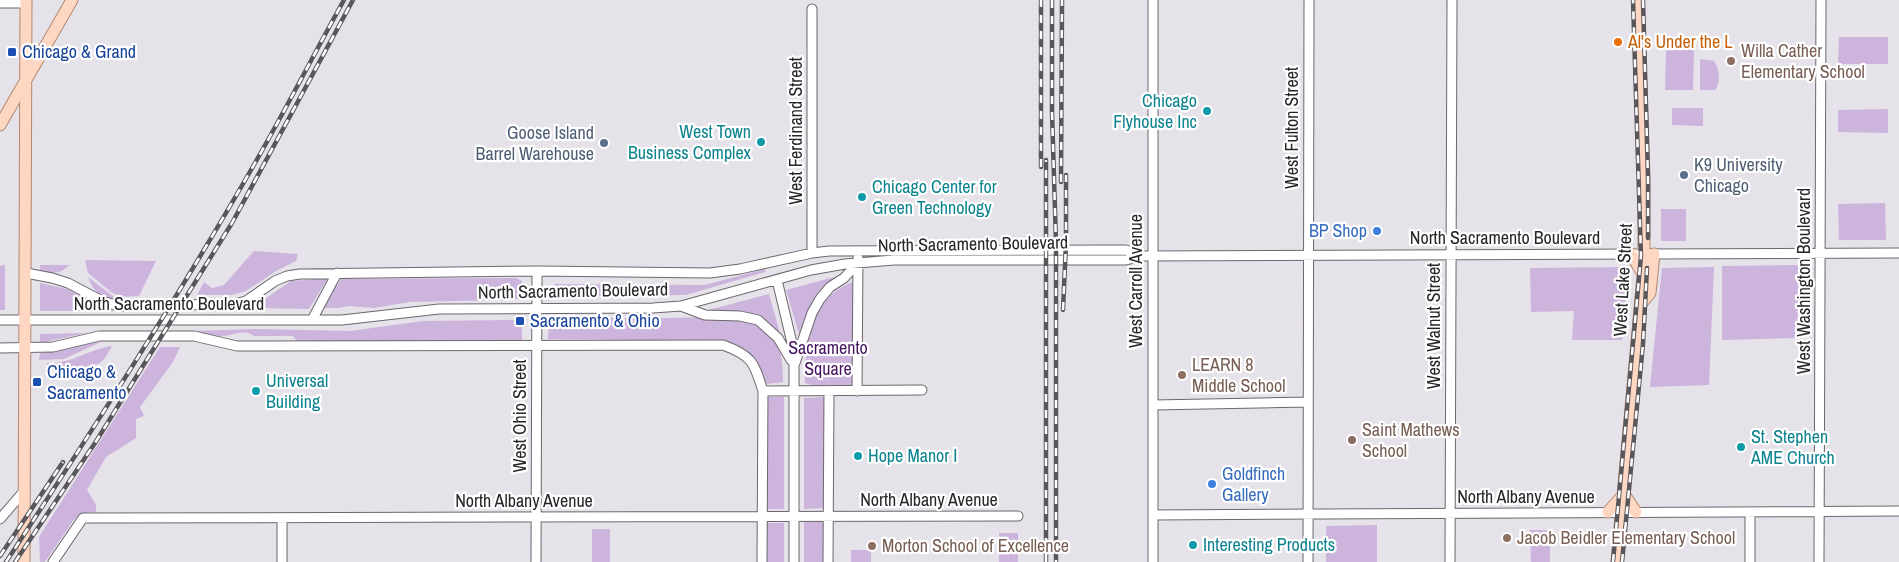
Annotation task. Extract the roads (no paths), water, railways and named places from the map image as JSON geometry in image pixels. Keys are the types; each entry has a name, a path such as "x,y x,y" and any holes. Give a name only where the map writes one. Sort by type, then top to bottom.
{"main road":[{"path":"0,125 72,0"},
{"name":"West Lake Street","path":"1617,562 1645,254 1638,0"},
{"path":"24,562 26,1"},
{"path":"1641,304 1650,293 1645,254"},
{"path":"1608,512 1624,494 1636,512"}],"street":[{"name":"West Carroll Avenue","path":"1153,0 1153,562"},
{"name":"West Fulton Street","path":"1308,562 1309,0"},
{"name":"West Walnut Street","path":"1450,562 1452,0"},
{"name":"West Washington Boulevard","path":"1819,562 1821,0"},
{"path":"0,3 26,1"},
{"name":"West Ferdinand Street","path":"812,9 812,252"},
{"name":"North Sacramento Boulevard","path":"26,273 68,283 102,301 119,306 234,304 246,301 275,281 287,276 337,272 537,271 710,273 812,252 858,251 1126,250 1142,256"},
{"path":"857,391 858,251"},
{"name":"North Sacramento Boulevard","path":"0,320 342,320 439,309 653,308 681,306 811,270 858,262 894,260 1126,260 1142,256 1899,253"},
{"path":"794,365 812,313 820,299 830,288 844,278 858,262"},
{"name":"West Ohio Street","path":"536,562 537,271"},
{"path":"312,320 337,272"},
{"path":"777,280 792,343 794,365 794,562"},
{"path":"681,306 705,315 740,316 758,320 778,338 794,365"},
{"name":"North Sacramento Boulevard","path":"0,348 53,347 99,336 194,336 237,346 724,345 739,351 749,359 756,370 763,392 762,562"},
{"path":"763,392 922,390"},
{"path":"828,562 829,391"},
{"path":"1153,405 1308,402"},
{"path":"0,519 25,490"},
{"name":"North Albany Avenue","path":"1153,515 1899,511"},
{"path":"1750,512 1750,562"},
{"name":"North Albany Avenue","path":"53,562 83,518 1018,516"},
{"path":"282,518 282,562"}],"railway":[{"path":"6,562 165,314 266,143 344,0"},
{"path":"15,562 95,443 232,223 353,0"},
{"path":"1041,0 1041,167"},
{"path":"1052,0 1052,112 1056,243 1056,562"},
{"path":"1061,182 1062,0"},
{"path":"1613,562 1641,256 1633,0"},
{"path":"1643,0 1648,238"},
{"path":"1046,160 1046,562"},
{"path":"1063,310 1066,243 1066,175"},
{"path":"1622,562 1643,344 1647,268"},
{"path":"0,556 63,462"}],"place":[{"name":"Al's Under the L","path":"1618,42"},
{"name":"Chicago & Grand","path":"12,52"},
{"name":"Willa Cather Elementary School","path":"1731,61"},
{"name":"Chicago Flyhouse Inc","path":"1207,111"},
{"name":"West Town Business Complex","path":"761,142"},
{"name":"Goose Island Barrel Warehouse","path":"604,143"},
{"name":"K9 University Chicago","path":"1684,175"},
{"name":"Chicago Center for Green Technology","path":"862,197"},
{"name":"BP Shop","path":"1377,231"},
{"name":"Sacramento & Ohio","path":"520,321"},
{"name":"LEARN 8 Middle School","path":"1182,375"},
{"name":"Chicago & Sacramento","path":"37,382"},
{"name":"Universal Building","path":"256,391"},
{"name":"Saint Mathews School","path":"1352,440"},
{"name":"St. Stephen AME Church","path":"1741,447"},
{"name":"Hope Manor I","path":"858,456"},
{"name":"Goldfinch Gallery","path":"1212,484"},
{"name":"Jacob Beidler Elementary School","path":"1507,538"},
{"name":"Interesting Products","path":"1193,545"},
{"name":"Morton School of Excellence","path":"872,546"}],"park label":[{"name":"Sacramento Square","path":"828,358"}]}
